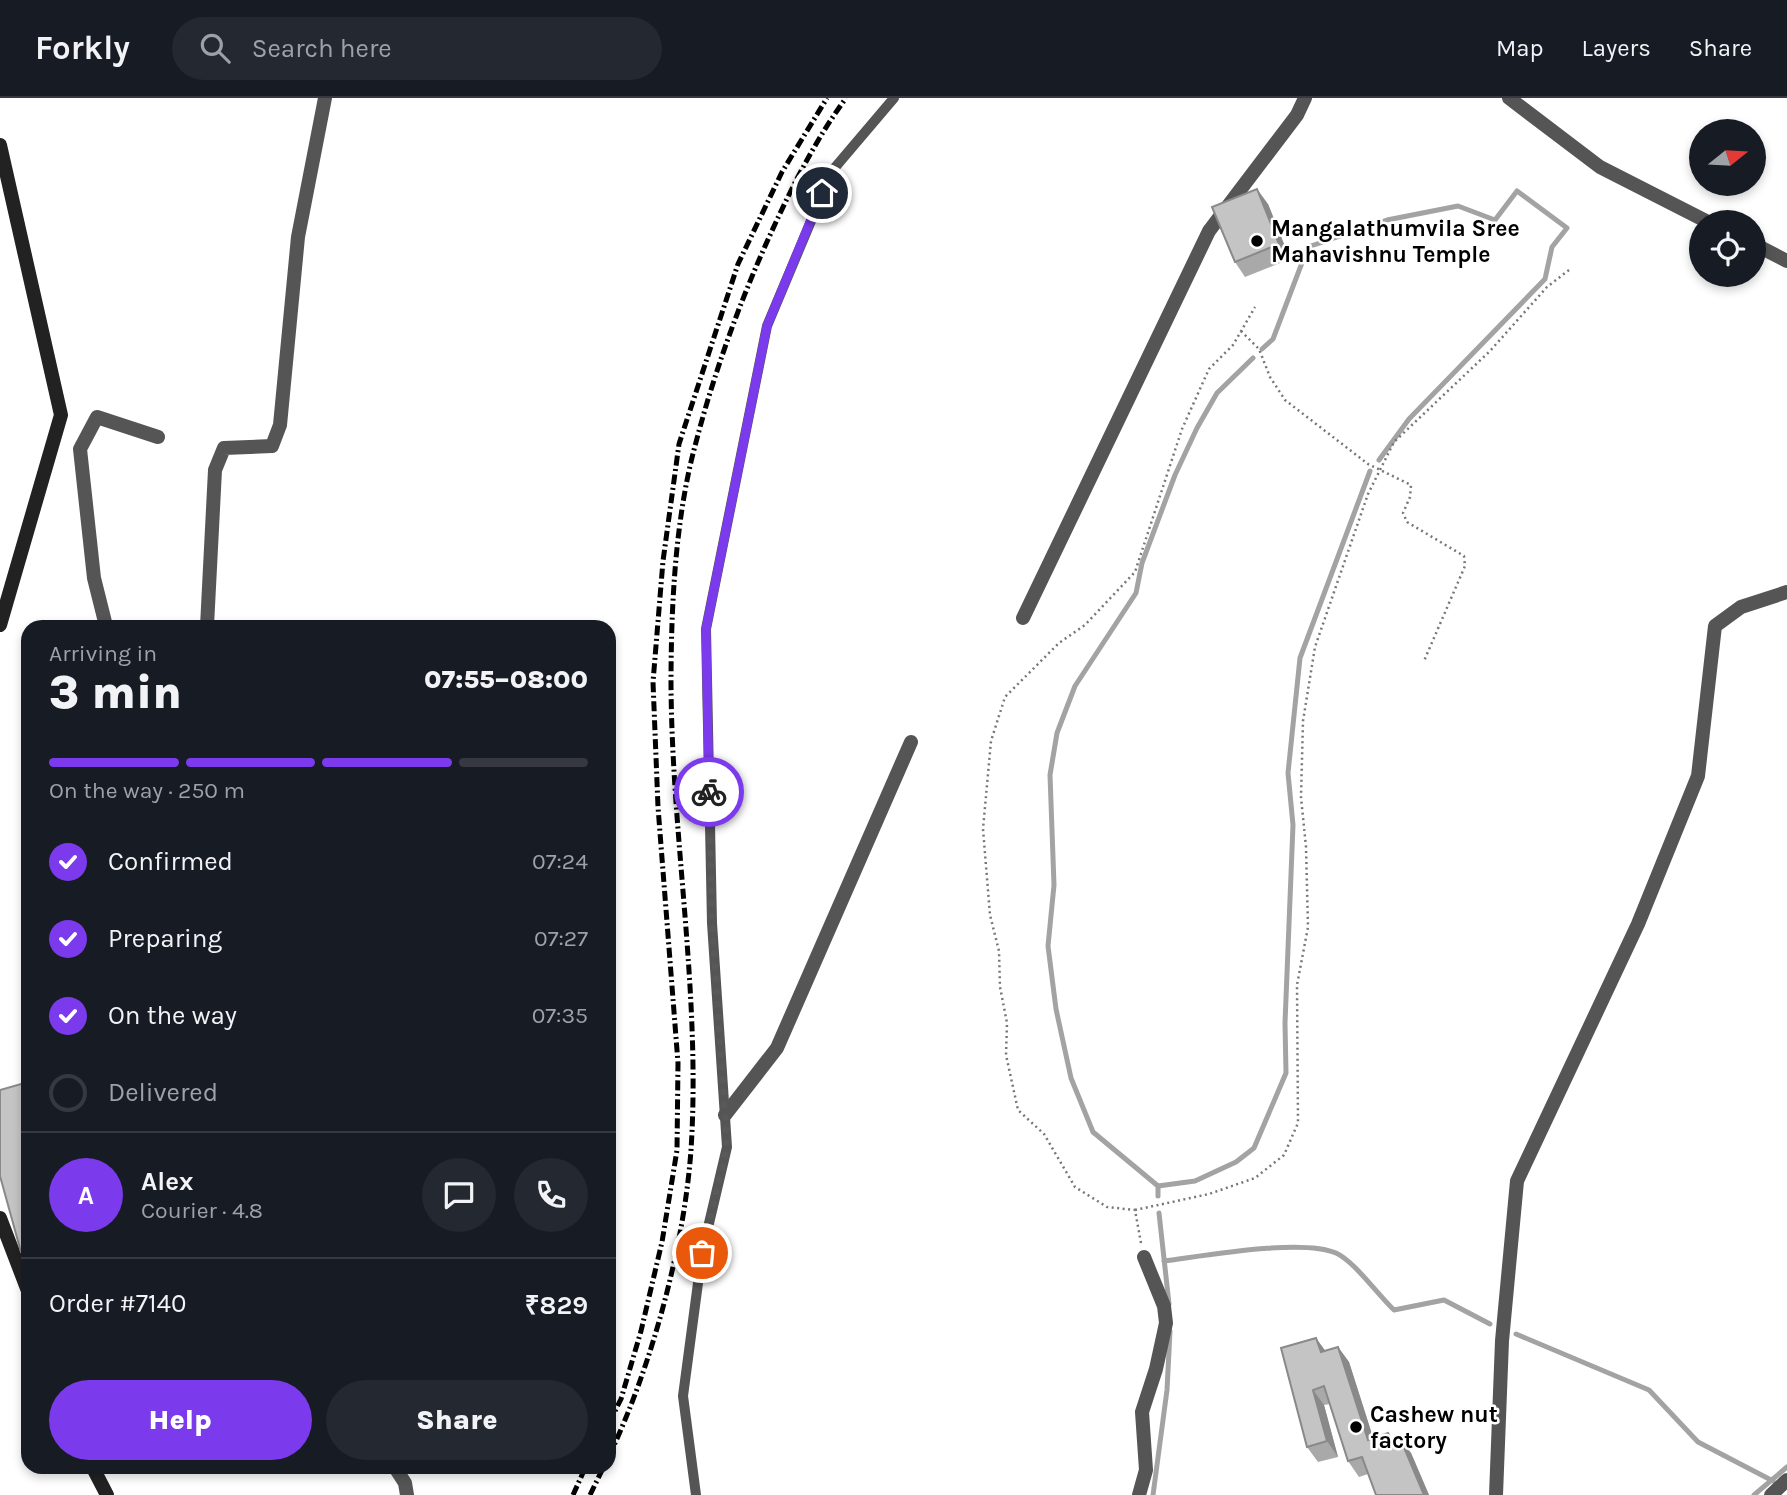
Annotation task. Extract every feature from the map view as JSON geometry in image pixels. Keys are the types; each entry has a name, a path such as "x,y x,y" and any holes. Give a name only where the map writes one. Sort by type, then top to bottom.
{"main road":[{"path":"0,145 61,415 0,625"},
{"path":"0,1218 21,1273"},
{"path":"96,1474 107,1495"}],"street":[{"path":"207,620 215,470 224,447 272,446 280,425 298,237 326,98"},
{"path":"1023,618 1209,231 1297,115 1305,98"},
{"path":"1509,98 1600,167 1689,212"},
{"path":"1766,250 1787,261"},
{"path":"104,620 94,578 80,449 97,417 158,437"},
{"path":"1496,1495 1502,1341 1517,1181 1637,924 1699,776 1715,626 1741,607 1787,592"},
{"path":"725,1115 778,1048 911,743"},
{"path":"1139,1495 1146,1470 1142,1412 1166,1323 1164,1306 1144,1257"},
{"path":"399,1474 405,1483 407,1495"},
{"path":"1771,1495 1787,1480"}],"lane":[{"path":"696,1495 683,1396 702,1253 727,1147 712,923 706,629 767,326 832,171 894,98"}],"path":[{"path":"1255,307 1233,345 1209,369 1178,442 1135,572 1085,625 1059,643 1005,697 991,741 983,829 990,915 999,951 1000,987 1007,1023 1006,1055 1018,1110 1044,1134 1075,1187 1107,1207 1135,1210 1209,1194 1255,1178 1284,1155 1298,1123 1297,985 1308,927 1306,847 1301,797 1303,721 1315,647 1379,469 1394,442 1490,351 1547,287 1569,270"},
{"path":"1241,331 1259,349 1269,377 1285,400 1379,469 1411,485 1404,513 1406,522 1464,556 1465,566 1423,661"},
{"path":"1135,1210 1144,1257"}],"building":[{"name":"Mangalathumvila Sree Mahavishnu Temple","path":"1257,189 1279,244 1235,262 1212,207"},
{"path":"21,1084 21,1252 0,1176 0,1090"},
{"name":"Cashew nut factory","path":"1316,1338 1321,1352 1338,1347 1368,1440 1388,1433 1392,1442 1400,1438 1424,1495 1376,1495 1362,1457 1348,1461 1324,1386 1313,1390 1327,1441 1307,1447 1281,1348"}],"waterway":[{"path":"1262,349 1273,339 1308,247 1387,220 1458,206 1495,220 1517,191 1567,228 1552,247 1545,279 1409,419 1379,460"},
{"path":"1158,1186 1093,1132 1071,1078 1056,1009 1048,946 1054,885 1050,775 1057,733 1075,686 1136,593 1142,563 1175,475 1197,428 1217,393 1253,358"},
{"path":"1158,1196 1158,1186 1195,1181 1236,1162 1254,1148 1286,1073 1285,1023 1293,825 1288,773 1300,658 1370,471"},
{"path":"1159,1213 1169,1304"},
{"path":"1164,1261 1277,1248 1320,1249 1343,1257 1394,1310 1444,1300 1490,1324"},
{"path":"1153,1495 1167,1390 1170,1331"},
{"path":"1516,1334 1649,1390 1698,1442 1773,1481"},
{"path":"1754,1495 1787,1467"}],"railway":[{"path":"616,1409 641,1331 662,1242 677,1150 678,1063 658,807 653,682 663,561 679,444 738,264 782,172 827,98"},
{"path":"616,1440 639,1385 663,1307 681,1227 691,1150 692,1034 671,685 673,595 688,474 725,348 771,233 821,135 846,98"},
{"path":"573,1495 582,1474"},
{"path":"590,1495 600,1474"}],"way so far":[{"path":"702,1253 727,1147 712,923 709,792"}],"place":[{"name":"Mangalathumvila Sree Mahavishnu Temple","path":"1257,241"},
{"name":"Cashew nut factory","path":"1356,1427"}],"route":[{"path":"709,792 706,629 767,326 822,193"}]}
